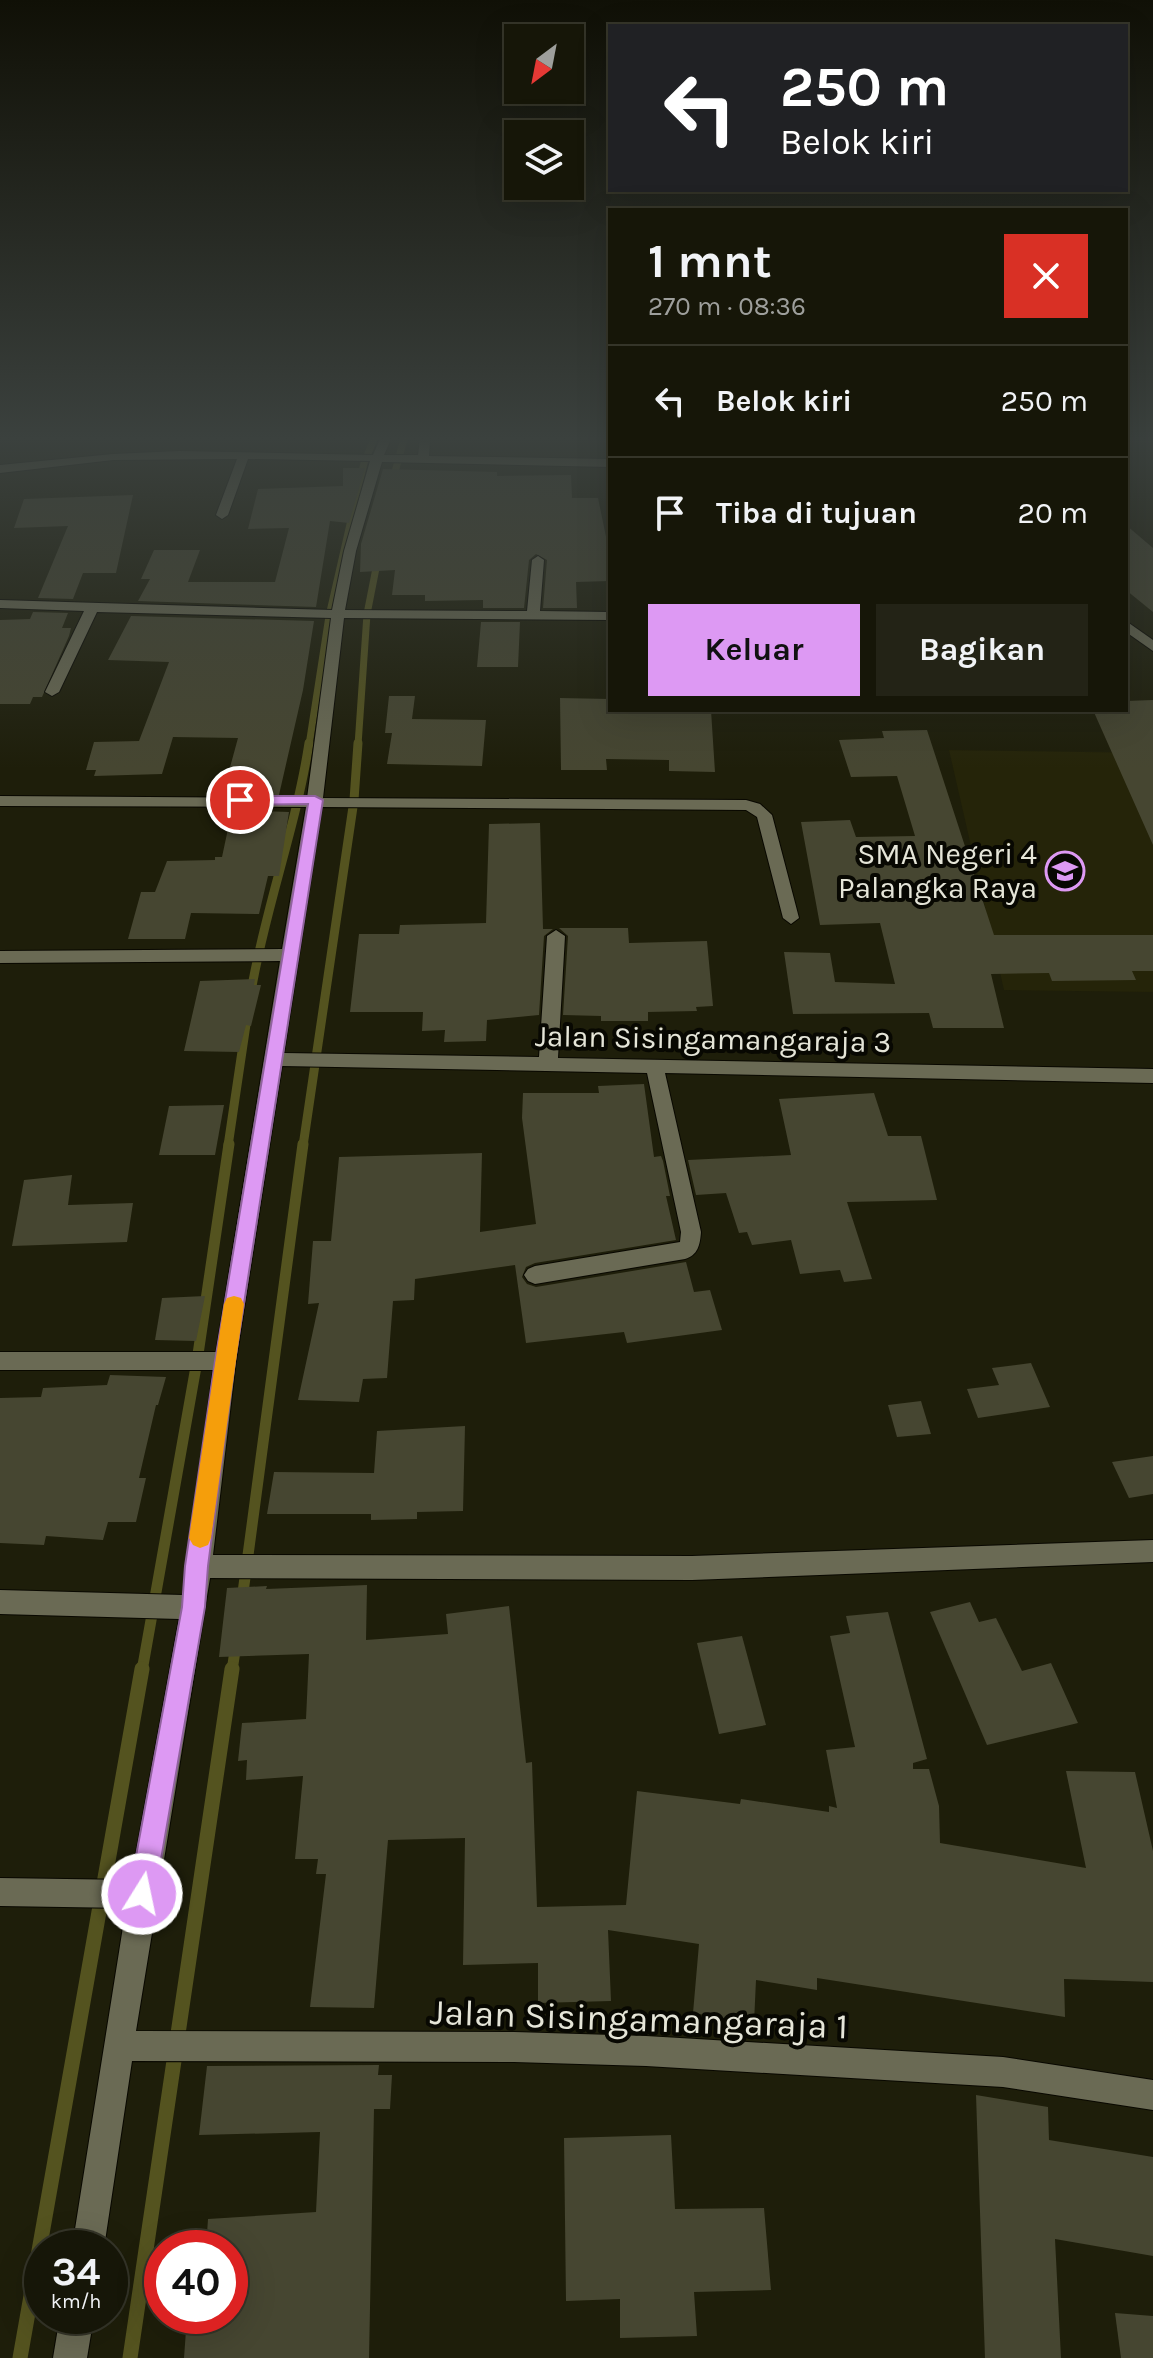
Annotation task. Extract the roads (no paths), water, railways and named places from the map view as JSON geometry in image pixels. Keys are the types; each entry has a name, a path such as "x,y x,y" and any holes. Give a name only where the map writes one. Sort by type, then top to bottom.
{"street":[{"path":"91,2230 142,1894 194,1607 225,1361 315,800 338,614 351,549"},
{"path":"533,615 538,560"},
{"path":"0,604 338,614 608,616"},
{"path":"52,692 93,607"},
{"path":"1128,627 1153,647"},
{"path":"0,801 723,803 754,807 764,815 791,918"},
{"path":"548,1063 556,936"},
{"path":"0,957 289,955"},
{"name":"Jalan Sisingamangaraja 3","path":"272,1059 1153,1076"},
{"path":"535,1275 685,1251 688,1248 691,1232 654,1064"},
{"path":"0,1361 225,1361"},
{"path":"197,1566 692,1568 1153,1551"},
{"path":"0,1602 194,1607"},
{"path":"0,1892 142,1894"},
{"name":"Jalan Sisingamangaraja 1","path":"119,2046 514,2047 646,2051 1003,2072 1153,2095"},
{"path":"70,2358 74,2334"}],"waterway":[{"path":"309,745 329,616 344,549"},
{"path":"358,745 367,614 378,558"},
{"path":"251,992 309,743"},
{"path":"303,1146 354,800 358,743"},
{"path":"228,1146 248,1011"},
{"path":"142,1671 197,1361 229,1144"},
{"path":"242,1600 303,1144"},
{"path":"232,1671 236,1644"},
{"path":"20,2358 142,1669"},
{"path":"130,2358 232,1669"}],"place":[{"name":"SMA Negeri 4 Palangka Raya","path":"1065,871"}]}
